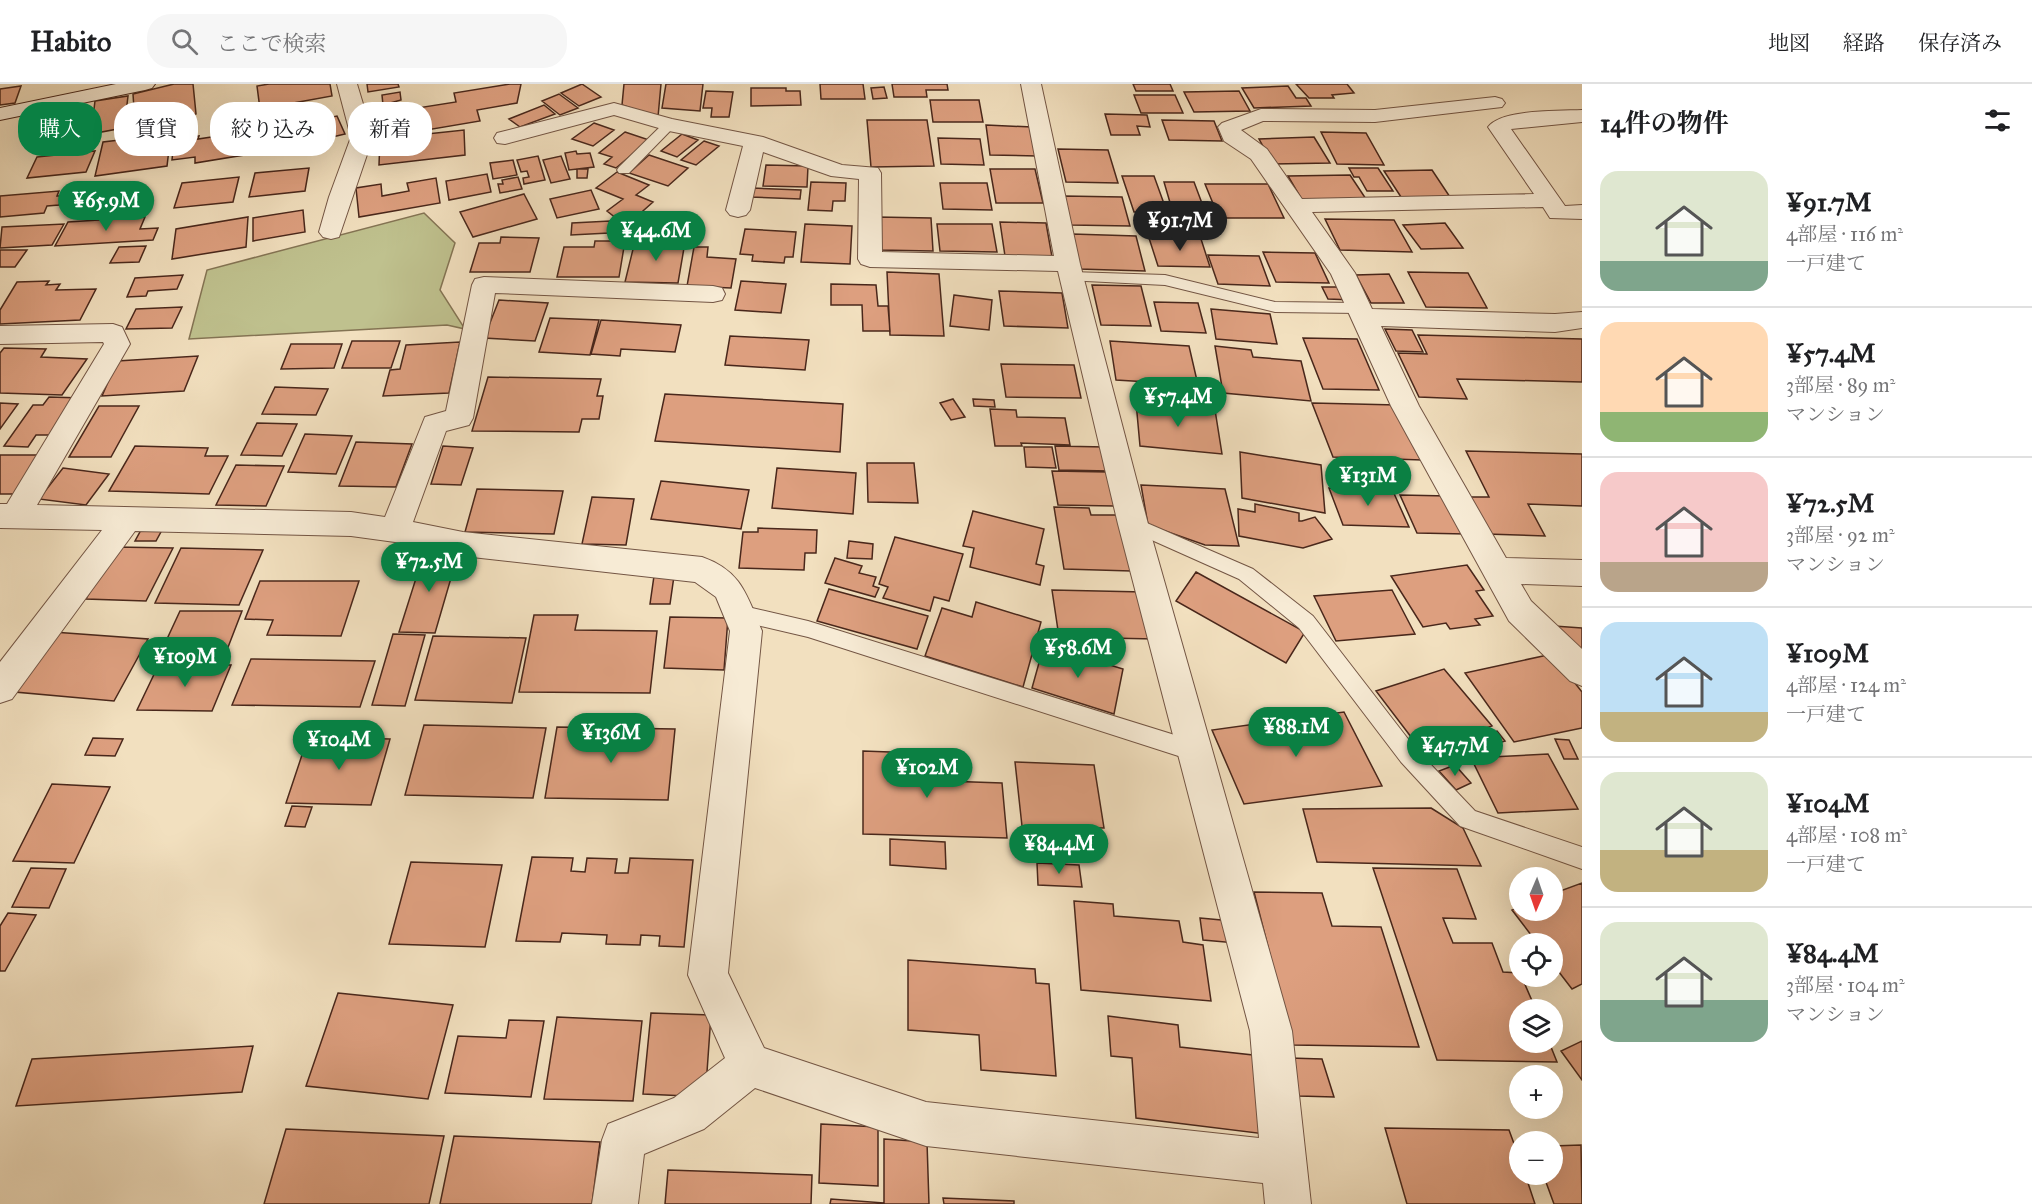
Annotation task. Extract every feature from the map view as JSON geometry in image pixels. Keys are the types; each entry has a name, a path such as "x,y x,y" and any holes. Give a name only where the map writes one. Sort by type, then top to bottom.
{"street":[{"path":"0,114 145,84"},
{"path":"332,232 340,197 362,137 347,84"},
{"path":"8,516 351,524 395,530 463,544 702,570 728,588 746,631 708,975 750,1065 926,1124 1286,1183 1271,1032 1133,524 1070,271 1031,84"},
{"path":"1479,84 1511,121"},
{"path":"505,138 613,100 669,125 754,142 839,171 870,173 870,259 1070,271"},
{"path":"1495,103 1375,116 1261,115 1229,127 1232,136 1259,154 1343,273 1405,406 1520,611 1582,671"},
{"path":"1582,116 1511,121 1499,127 1558,213 1582,212"},
{"path":"738,210 754,142"},
{"path":"1295,206 1550,200"},
{"path":"395,530 435,424 459,418 484,285 713,294"},
{"path":"1363,313 1555,323 1582,320"},
{"path":"0,335 113,333 117,344 8,516"},
{"path":"0,688 128,518"},
{"path":"1497,571 1582,573"},
{"path":"615,1204 624,1140 689,1114 750,1065"}],"lane":[{"path":"624,170 669,125"},
{"path":"1070,271 1164,280 1275,307 1363,313"},
{"path":"1133,524 1246,574 1306,622 1408,754 1468,819 1582,858"},
{"path":"739,614 808,629 1194,751"}],"green space":[{"path":"424,213 455,243 440,290 465,329 447,325 189,339 207,270"}],"building":[{"path":"174,84 193,84 195,102 134,102 133,94"},
{"path":"330,84 332,96 299,102 259,102 257,86"},
{"path":"367,84 398,84 399,87 368,92"},
{"path":"521,84 517,103 477,110 480,121 432,129 432,106 456,102 454,93"},
{"path":"582,84 601,97 579,106 561,93"},
{"path":"624,84 661,84 658,117 622,105"},
{"path":"666,84 703,84 700,111 662,108"},
{"path":"820,84 863,84 865,99 821,99"},
{"path":"892,84 947,84 948,90 926,90 927,97 894,97"},
{"path":"1133,84 1170,84 1173,91 1136,91"},
{"path":"1296,84 1347,84 1354,93 1332,95 1334,98 1309,98"},
{"path":"21,86 15,103 0,105 0,89"},
{"path":"1288,86 1296,98 1306,98 1311,106 1254,108 1242,88"},
{"path":"884,87 887,98 873,99 871,88"},
{"path":"751,88 786,88 786,91 800,91 801,105 751,106"},
{"path":"706,91 733,92 729,117 711,117 712,108 703,108"},
{"path":"1239,91 1250,111 1194,112 1184,92"},
{"path":"400,92 401,100 383,102 382,95"},
{"path":"559,94 578,108 560,115 542,101"},
{"path":"1134,95 1175,95 1183,113 1141,113"},
{"path":"128,96 127,102 114,102 114,130 102,132 102,102 95,101"},
{"path":"930,100 979,100 983,122 933,122"},
{"path":"544,105 555,114 520,127 509,119"},
{"path":"1105,114 1147,115 1150,127 1137,126 1140,135 1111,135"},
{"path":"336,116 345,134 336,136"},
{"path":"867,120 927,120 934,166 871,167"},
{"path":"1162,120 1214,121 1222,141 1169,140"},
{"path":"594,123 614,130 593,146 572,139"},
{"path":"986,125 1032,127 1037,156 990,155"},
{"path":"464,130 465,155 379,165 379,156 432,156 432,133"},
{"path":"625,132 649,140 616,168 604,164 612,157 599,153"},
{"path":"1321,132 1366,133 1384,165 1337,164"},
{"path":"682,134 698,140 677,157 661,151"},
{"path":"210,137 210,156 238,156 195,163 195,157 172,160 172,156 198,156 198,139"},
{"path":"1314,137 1330,163 1273,164 1259,139"},
{"path":"938,138 980,139 984,165 941,164"},
{"path":"114,141 114,156 168,156 167,166 95,176 100,156 102,156 103,142"},
{"path":"704,141 719,146 696,165 681,160"},
{"path":"1058,149 1108,150 1118,183 1066,182"},
{"path":"576,151 577,154 590,153 594,167 569,170 565,153"},
{"path":"649,155 688,168 668,186 629,173"},
{"path":"93,156 86,172 27,178 37,157"},
{"path":"538,156 545,180 524,184 523,178 529,177 527,171 521,172 517,160"},
{"path":"561,156 570,179 551,183 543,160"},
{"path":"513,160 517,175 493,179 490,163"},
{"path":"766,165 808,166 807,187 763,186"},
{"path":"309,168 305,191 249,197 255,173"},
{"path":"1349,168 1378,168 1393,191 1367,191 1359,177 1354,177"},
{"path":"577,169 588,169 587,178 577,178"},
{"path":"990,169 1035,169 1043,203 996,203"},
{"path":"1432,170 1450,197 1401,197 1384,171"},
{"path":"617,172 649,185 636,195 653,202 626,226 607,211 623,199 596,188"},
{"path":"487,174 491,192 449,200 446,181"},
{"path":"1350,175 1366,199 1302,200 1288,176"},
{"path":"1122,176 1154,176 1167,212 1134,212"},
{"path":"239,177 233,202 174,208 182,183"},
{"path":"518,177 522,189 500,193 498,184 503,184 502,180"},
{"path":"436,178 440,203 359,217 356,188 381,184 382,196 409,191 407,183"},
{"path":"811,182 846,183 845,201 833,201 832,211 808,210"},
{"path":"1164,182 1194,182 1203,206 1171,206"},
{"path":"940,183 987,183 992,210 943,209"},
{"path":"1205,184 1268,184 1284,218 1219,218"},
{"path":"752,188 801,190 800,199 750,197"},
{"path":"591,190 599,209 557,218 550,199"},
{"path":"59,191 57,196 63,196 59,205 47,206 44,213 0,217 0,196"},
{"path":"524,194 537,219 473,237 460,212"},
{"path":"1064,196 1122,197 1130,226 1071,225"},
{"path":"303,210 305,232 253,241 253,218"},
{"path":"145,217 140,229 158,228 153,240 55,246 68,222"},
{"path":"248,217 246,247 172,259 176,229"},
{"path":"877,217 931,218 933,251 879,250"},
{"path":"1325,219 1394,220 1412,252 1340,250"},
{"path":"610,221 609,233 571,235 572,223"},
{"path":"1000,222 1046,223 1052,257 1005,256"},
{"path":"1445,223 1463,248 1421,249 1403,225"},
{"path":"64,224 52,245 0,248 2,227"},
{"path":"805,224 852,226 850,264 801,262"},
{"path":"937,224 992,224 997,252 940,251"},
{"path":"745,229 796,232 793,257 785,257 784,263 752,261 753,255 740,254"},
{"path":"1072,234 1136,236 1145,271 1079,269"},
{"path":"501,237 539,238 530,272 470,272 479,243 500,243"},
{"path":"1149,238 1201,239 1210,267 1158,266"},
{"path":"595,241 625,241 619,277 557,277 564,247 594,247"},
{"path":"635,241 685,242 678,283 625,282"},
{"path":"146,246 139,262 110,263 119,247"},
{"path":"694,247 708,247 707,257 736,259 731,288 687,286"},
{"path":"0,250 27,250 15,267 0,267"},
{"path":"1263,252 1315,253 1329,283 1276,282"},
{"path":"1208,255 1259,256 1270,286 1218,284"},
{"path":"887,272 939,274 944,336 890,335"},
{"path":"1408,272 1468,273 1487,308 1426,307"},
{"path":"1389,274 1404,303 1371,303 1356,275"},
{"path":"183,275 177,289 148,291 146,296 127,297 135,278"},
{"path":"49,281 46,285 60,284 56,290 96,289 80,320 0,324 0,310 17,282"},
{"path":"741,281 786,284 781,313 735,310"},
{"path":"831,284 876,285 878,306 888,306 890,331 863,331 862,305 831,305"},
{"path":"1092,285 1141,286 1151,326 1101,325"},
{"path":"1322,287 1347,287 1353,300 1328,299"},
{"path":"999,291 1062,293 1068,328 1004,326"},
{"path":"954,295 992,300 989,330 950,326"},
{"path":"499,300 548,303 535,341 484,338"},
{"path":"1154,302 1198,303 1206,333 1161,331"},
{"path":"182,307 172,328 126,329 136,309"},
{"path":"1211,309 1270,314 1277,344 1216,339"},
{"path":"550,318 599,320 590,355 539,352"},
{"path":"601,320 681,325 675,352 621,349 620,356 591,354"},
{"path":"1385,329 1412,330 1423,352 1396,351"},
{"path":"1418,335 1582,339 1582,382 1457,379 1467,399 1419,397 1398,353 1427,354"},
{"path":"730,336 809,340 805,370 725,365"},
{"path":"1303,338 1357,339 1379,390 1323,389"},
{"path":"352,341 400,341 391,368 342,368"},
{"path":"1110,341 1189,346 1198,385 1116,380"},
{"path":"460,342 449,393 383,396 390,370 400,369 406,345"},
{"path":"291,344 342,344 334,368 281,369"},
{"path":"1215,346 1251,350 1253,357 1301,361 1311,401 1223,393"},
{"path":"4,348 46,349 41,357 87,359 62,395 0,393 0,353"},
{"path":"198,356 184,391 102,396 117,361"},
{"path":"1001,364 1074,365 1081,398 1006,397"},
{"path":"488,377 601,379 597,396 603,396 599,419 582,419 579,432 472,431"},
{"path":"275,387 328,389 316,415 262,414"},
{"path":"665,394 843,404 840,452 655,441"},
{"path":"49,397 82,398 58,435 36,435 28,447 4,446 33,405 43,405"},
{"path":"953,399 965,417 951,420 940,403"},
{"path":"973,399 994,400 995,407 974,406"},
{"path":"1136,402 1215,410 1222,454 1140,446"},
{"path":"0,403 18,404 0,429"},
{"path":"1312,403 1397,405 1422,460 1333,457"},
{"path":"99,406 139,406 111,457 69,457"},
{"path":"990,409 1016,410 1017,417 1065,418 1070,445 1021,443 1022,446 995,446"},
{"path":"257,423 297,424 282,456 241,455"},
{"path":"305,434 352,436 336,474 288,472"},
{"path":"356,442 412,444 396,487 339,486"},
{"path":"135,446 208,448 205,456 228,456 209,494 109,491"},
{"path":"443,446 473,448 461,485 431,484"},
{"path":"1055,446 1105,447 1110,471 1059,470"},
{"path":"1024,447 1052,447 1056,468 1026,467"},
{"path":"1466,451 1582,454 1582,506 1528,504 1545,536 1486,534 1468,497 1489,497"},
{"path":"1240,452 1321,465 1325,513 1242,498"},
{"path":"0,455 43,455 18,494 0,494"},
{"path":"867,463 914,463 918,503 868,502"},
{"path":"236,465 284,466 266,506 216,505"},
{"path":"63,468 109,474 86,505 39,499"},
{"path":"777,468 856,473 853,514 772,508"},
{"path":"1052,471 1108,472 1114,506 1058,505"},
{"path":"661,481 749,490 741,529 651,519"},
{"path":"1141,485 1225,489 1239,546 1205,545 1148,525"},
{"path":"1329,488 1392,489 1409,527 1343,525"},
{"path":"477,489 563,491 554,534 465,532"},
{"path":"1400,495 1448,496 1466,534 1417,533"},
{"path":"592,497 634,499 626,545 582,544"},
{"path":"1255,504 1299,513 1299,521 1315,517 1332,539 1303,548 1239,536 1238,509 1255,512"},
{"path":"1054,507 1089,508 1091,515 1119,515 1131,571 1064,569"},
{"path":"973,511 1044,529 1036,564 1044,566 1040,585 970,567 974,548 963,546"},
{"path":"758,528 817,530 816,553 805,553 804,570 739,568 743,532 758,532"},
{"path":"141,530 162,530 156,541 135,541"},
{"path":"895,537 963,554 949,601 934,597 930,611 883,598 888,587 879,584"},
{"path":"849,541 873,544 872,559 847,558"},
{"path":"115,547 173,548 146,601 86,599"},
{"path":"181,548 263,550 239,605 155,603"},
{"path":"424,553 458,554 435,633 399,632"},
{"path":"835,558 862,566 859,573 876,577 873,586 879,588 875,597 825,583"},
{"path":"1467,565 1484,590 1476,591 1493,616 1475,619 1480,625 1450,629 1446,623 1423,627 1391,576"},
{"path":"1196,572 1305,632 1286,663 1176,601"},
{"path":"654,576 674,576 670,604 650,604"},
{"path":"260,581 359,581 341,636 267,635 273,620 245,619"},
{"path":"829,589 928,616 917,649 817,621"},
{"path":"1052,590 1144,592 1155,639 1059,637"},
{"path":"1392,590 1415,634 1336,641 1314,596"},
{"path":"976,602 1041,622 1023,687 925,656 942,608 972,617"},
{"path":"180,611 242,611 225,655 160,654"},
{"path":"534,615 578,615 575,630 657,631 650,693 519,692"},
{"path":"670,617 728,618 724,670 664,668"},
{"path":"1554,626 1582,628 1582,655"},
{"path":"53,632 148,639 114,701 15,692"},
{"path":"393,634 425,635 405,706 372,705"},
{"path":"433,636 526,638 512,703 415,700"},
{"path":"1044,645 1123,669 1114,714 1032,688"},
{"path":"1552,654 1582,692 1582,728 1514,742 1465,673"},
{"path":"251,659 375,661 360,707 232,705"},
{"path":"159,664 231,665 212,711 137,710"},
{"path":"1444,669 1492,726 1421,750 1376,691"},
{"path":"1344,712 1382,786 1244,804 1212,730"},
{"path":"424,725 546,728 533,798 405,795"},
{"path":"557,727 675,729 668,800 545,798"},
{"path":"1497,731 1505,741 1487,746 1478,736"},
{"path":"308,737 390,739 371,805 286,803"},
{"path":"93,738 123,739 115,756 85,755"},
{"path":"1555,739 1569,740 1578,759 1564,759"},
{"path":"863,751 944,754 945,781 1002,783 1007,838 863,834"},
{"path":"1548,754 1578,809 1498,813 1471,758"},
{"path":"1015,762 1094,765 1104,828 1022,826"},
{"path":"1455,765 1471,783 1456,790 1439,771"},
{"path":"52,784 110,787 74,863 13,861"},
{"path":"292,806 312,807 305,827 285,826"},
{"path":"1431,808 1463,828 1481,866 1317,862 1303,809"},
{"path":"890,839 945,842 946,869 890,865"},
{"path":"532,857 573,858 571,871 585,872 587,858 617,859 615,873 628,873 630,858 693,860 684,947 659,946 660,936 641,935 640,945 606,944 607,935 562,933 560,942 516,941"},
{"path":"411,862 502,865 485,947 389,944"},
{"path":"1037,863 1079,865 1082,887 1038,885"},
{"path":"31,868 66,869 49,908 12,907"},
{"path":"1373,868 1457,869 1476,919 1443,918 1453,943 1492,943 1503,972 1509,972 1509,987 1526,987 1531,999 1509,999 1509,1053 1553,1053 1557,1062 1437,1060"},
{"path":"1582,883 1582,984 1572,989 1563,977 1563,933 1530,933 1520,921 1563,921 1563,890"},
{"path":"1254,892 1322,893 1332,926 1381,927 1419,1047 1293,1045"},
{"path":"1074,901 1113,904 1114,916 1179,921 1183,942 1203,945 1211,1001 1081,990"},
{"path":"8,913 36,915 5,971 0,971 0,926"},
{"path":"1200,918 1232,921 1236,943 1203,940"},
{"path":"908,960 1035,969 1036,983 1049,984 1056,1076 981,1070 979,1035 908,1030"},
{"path":"338,993 453,1005 428,1099 306,1086"},
{"path":"651,1013 711,1015 707,1072 687,1096 643,1094"},
{"path":"1108,1016 1178,1025 1180,1047 1253,1055 1265,1134 1136,1118 1132,1058 1111,1056"},
{"path":"557,1017 642,1021 633,1101 544,1099"},
{"path":"509,1020 544,1021 531,1097 445,1093 458,1036 506,1038"},
{"path":"1582,1041 1582,1080 1562,1053 1563,1050"},
{"path":"253,1046 242,1092 16,1106 32,1059"},
{"path":"1289,1058 1322,1059 1334,1097 1299,1096"},
{"path":"821,1124 878,1127 878,1186 819,1183"},
{"path":"1385,1128 1509,1130 1509,1185 1529,1185 1535,1204 1407,1204"},
{"path":"286,1129 444,1136 429,1204 264,1204"},
{"path":"454,1136 600,1142 592,1204 440,1204"},
{"path":"884,1139 927,1142 929,1204 830,1204 831,1199 884,1203"},
{"path":"1581,1145 1582,1204 1554,1204 1547,1185 1563,1185 1563,1146"},
{"path":"668,1170 812,1175 811,1204 665,1204"},
{"path":"943,1198 1014,1201 1014,1204 944,1204"}]}
